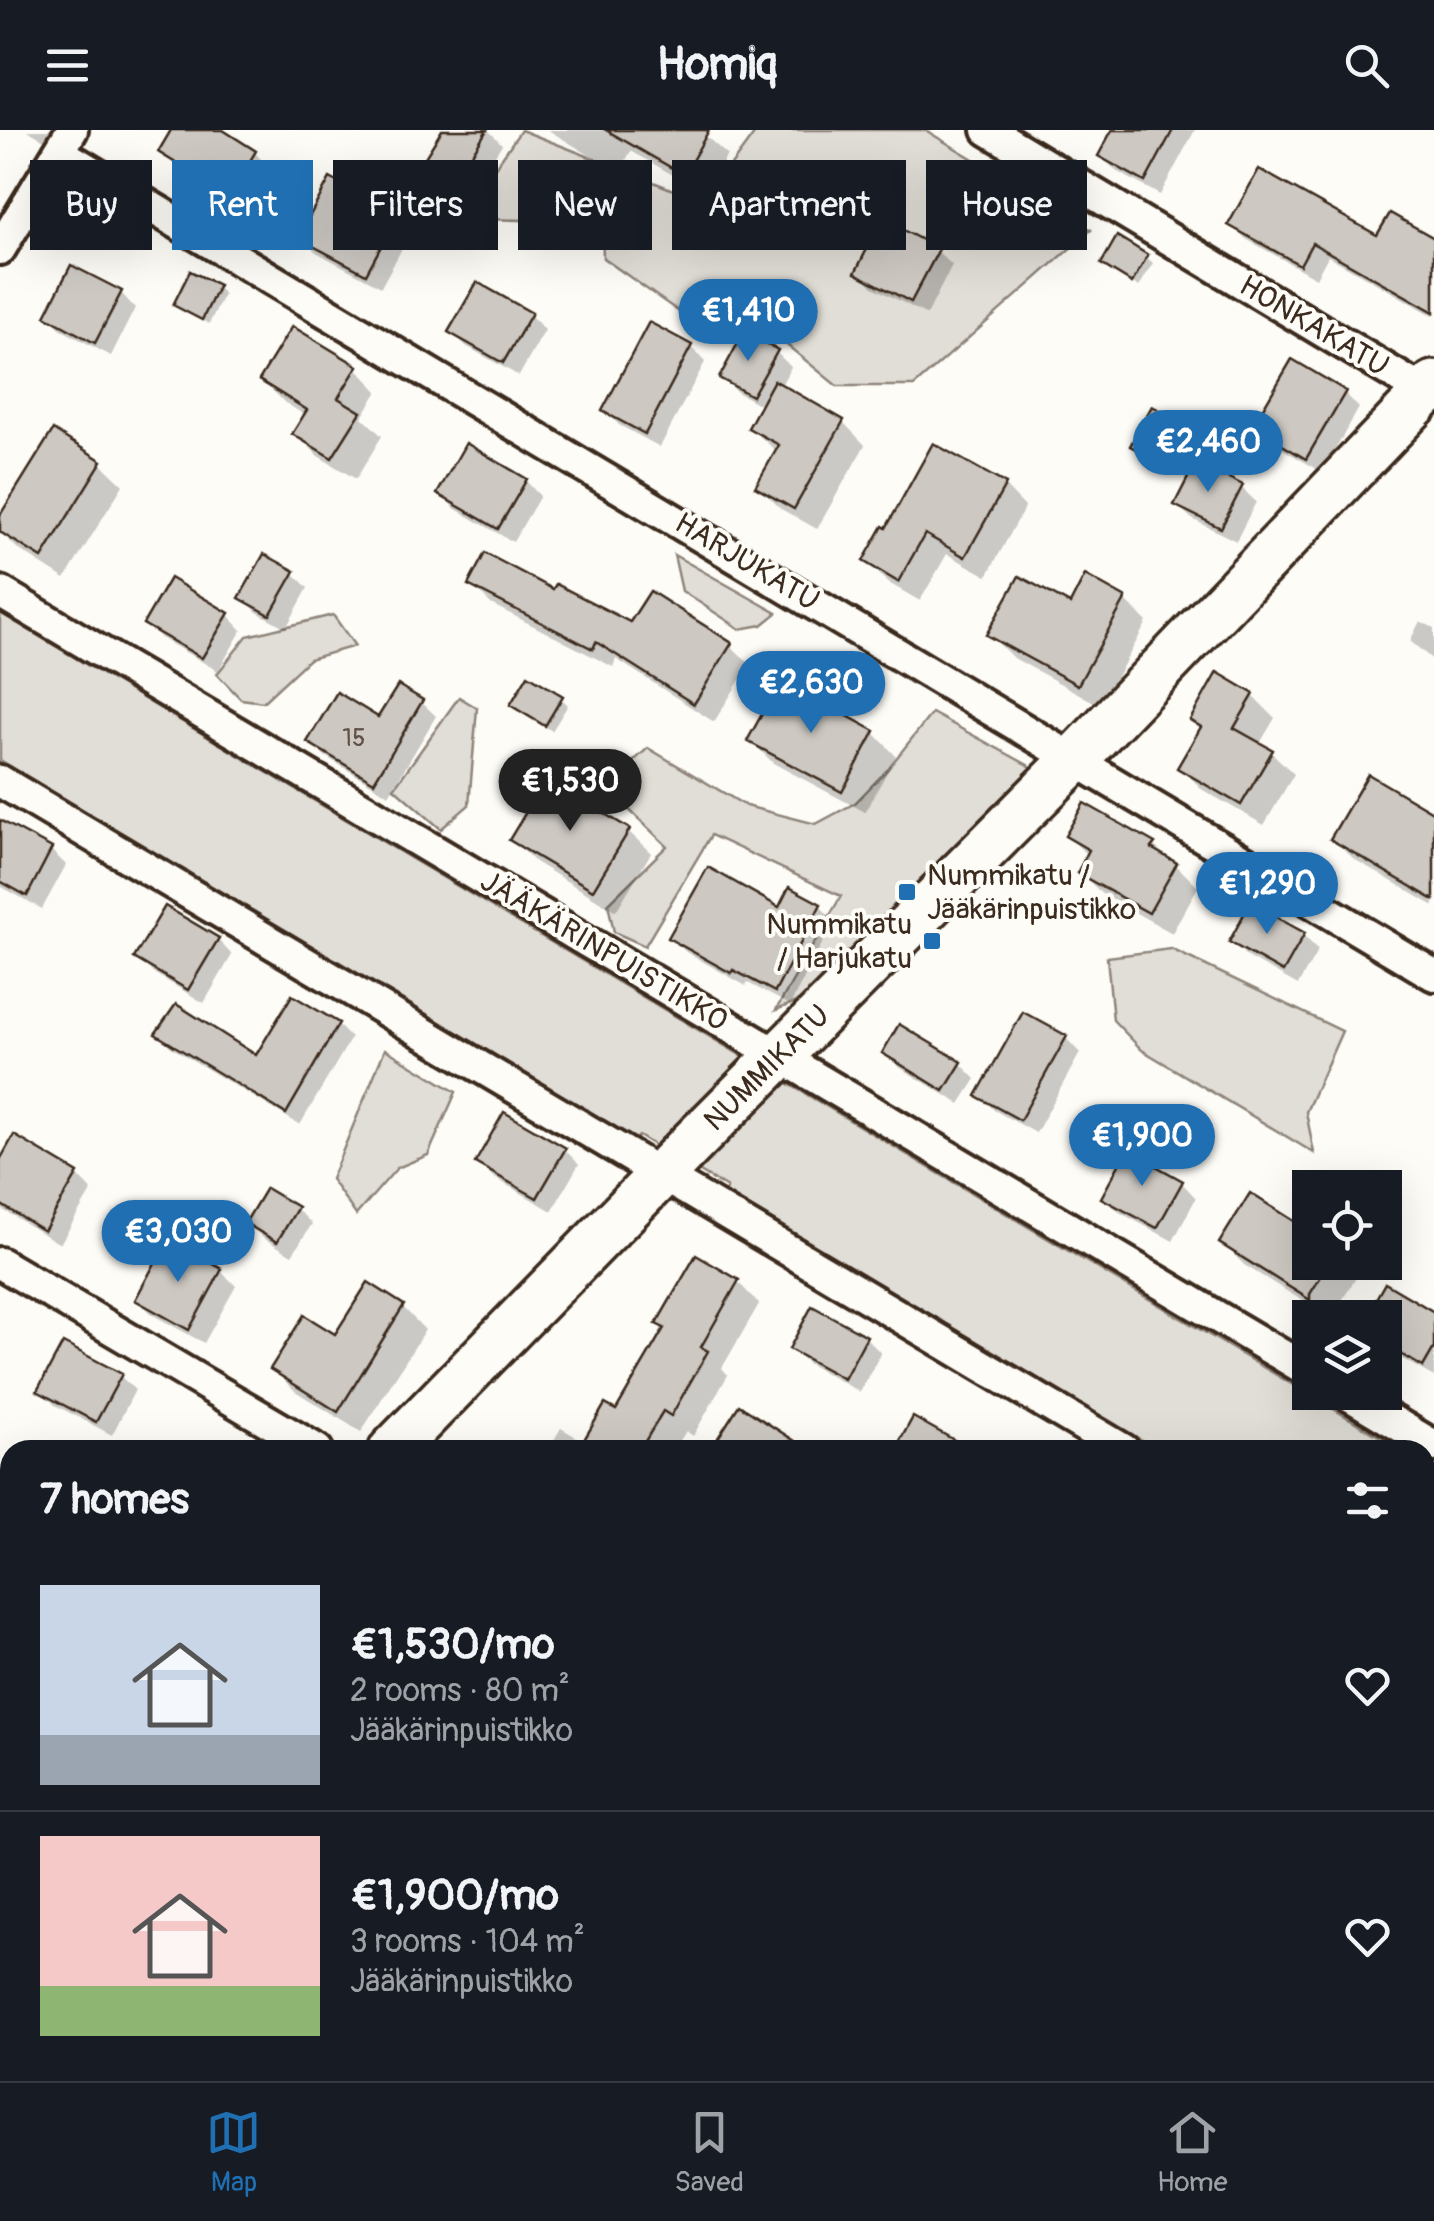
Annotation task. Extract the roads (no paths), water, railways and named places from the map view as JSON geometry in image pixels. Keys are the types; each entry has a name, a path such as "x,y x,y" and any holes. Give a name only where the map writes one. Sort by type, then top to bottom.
{"street":[{"name":"HONKAKATU","path":"988,130 1431,392"},
{"path":"0,249 66,141"},
{"name":"HARJUKATU","path":"66,141 1096,773 1434,975"},
{"name":"NUMMIKATU","path":"402,1440 1076,758 1431,392"},
{"name":"JÄÄKÄRINPUISTIKKO","path":"0,592 1292,1361"},
{"path":"0,781 1107,1440"},
{"path":"0,1263 299,1440"},
{"path":"1374,1410 1424,1440"}],"place":[{"name":"Nummikatu / Jääkärinpuistikko","path":"907,892"},
{"name":"Nummikatu / Harjukatu","path":"932,941"}]}
